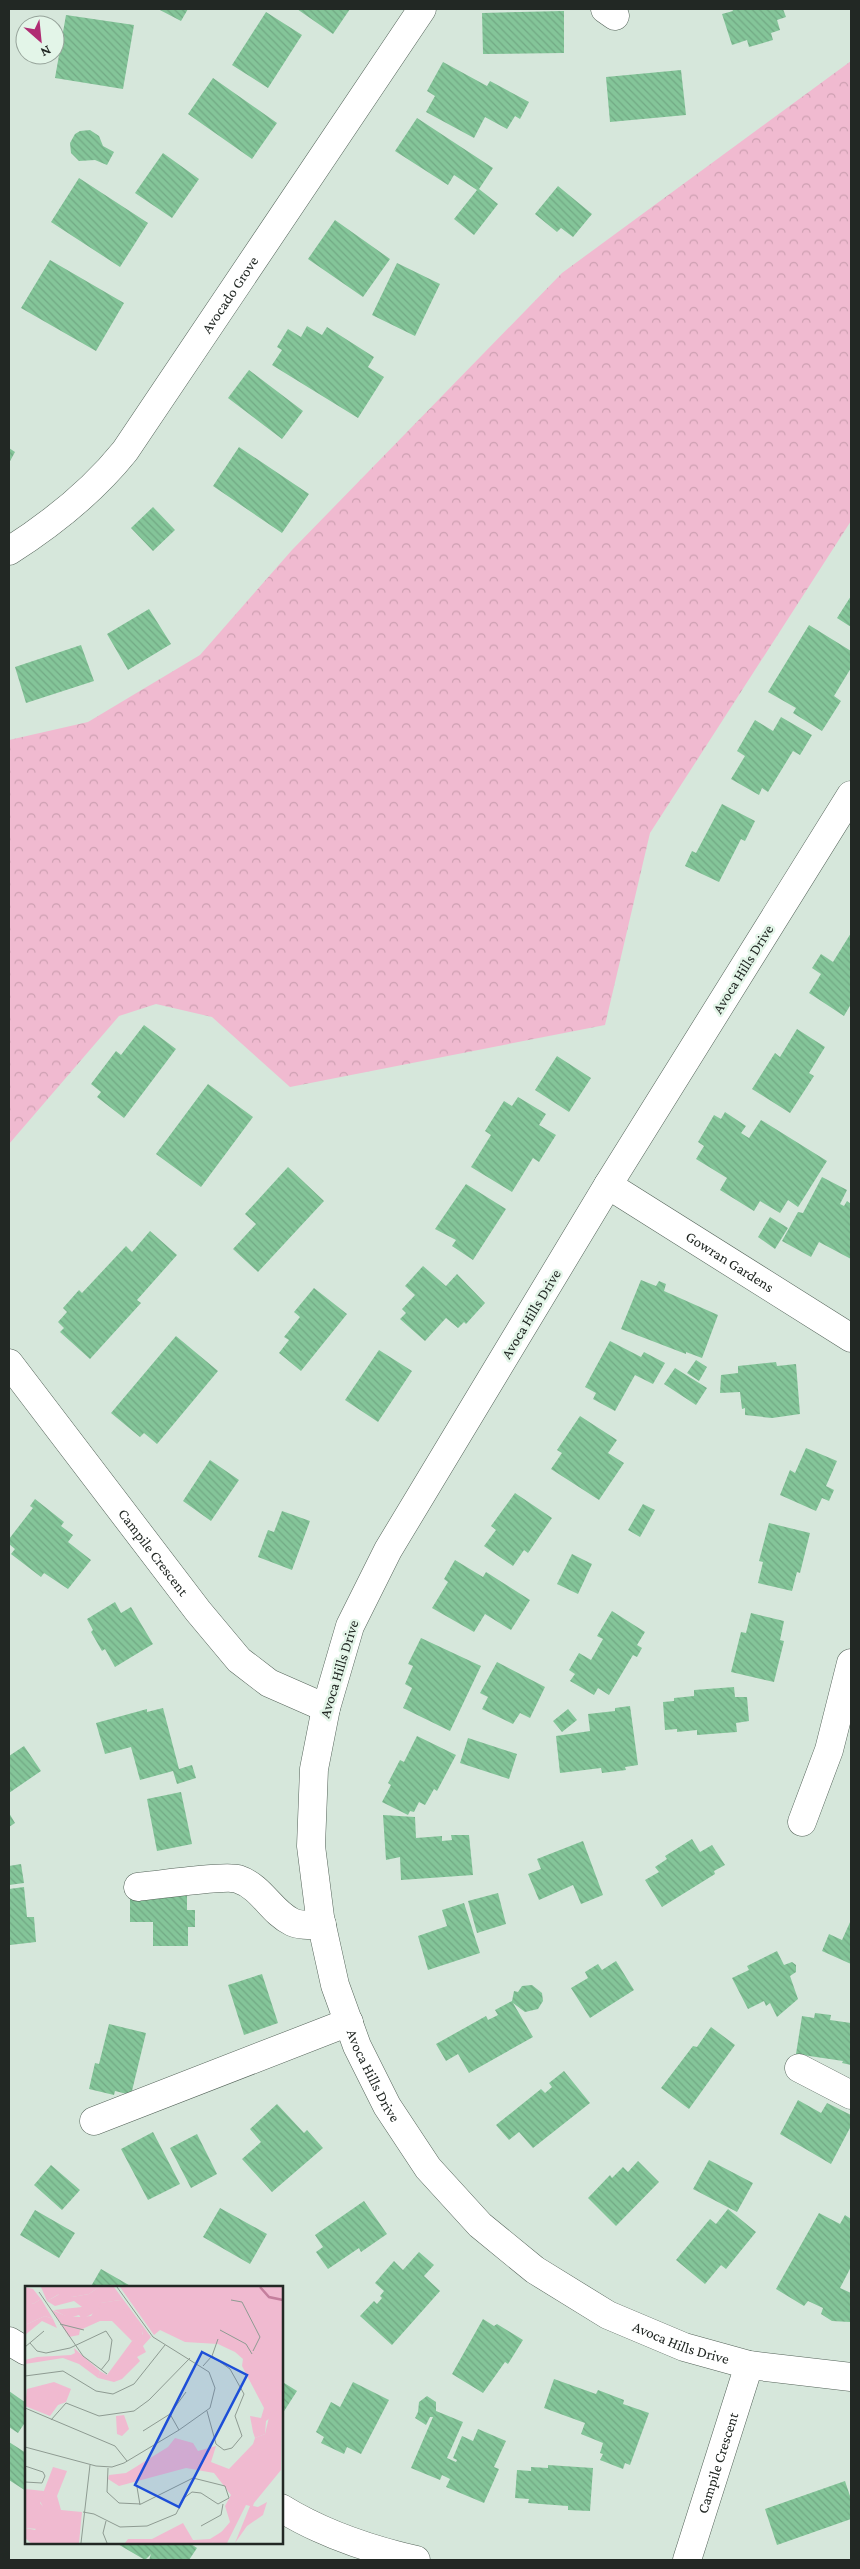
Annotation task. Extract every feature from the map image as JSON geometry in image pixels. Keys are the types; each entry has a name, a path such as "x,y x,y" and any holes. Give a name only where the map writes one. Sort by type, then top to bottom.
{"street":[{"name":"Avocado Grove","path":"9,551 78,503 102,480 125,451 422,9"},
{"name":"Avoca Hills Drive","path":"851,796 608,1186 388,1550 350,1626 326,1708 314,1769 311,1846 322,1925 335,1985 357,2046 387,2106 428,2168 480,2225 535,2270 608,2315 684,2346 749,2365 851,2377"},
{"name":"Gowran Gardens","path":"608,1186 851,1338"},
{"name":"Campile Crescent","path":"9,1363 198,1612 239,1660 252,1672 269,1683 326,1708"},
{"path":"802,1822 829,1750 851,1663"},
{"path":"138,1887 236,1878 252,1886 282,1916 293,1923 322,1925"},
{"path":"94,2121 349,2022"},
{"path":"799,2068 851,2095"},
{"path":"9,2341 25,2350"},
{"name":"Campile Crescent","path":"687,2560 749,2365"},
{"path":"282,2509 306,2523 367,2548 416,2560"}],"green space":[{"path":"851,61 851,521 650,833 605,1025 290,1087 212,1017 156,1004 119,1016 9,1144 9,740 88,722 200,655 292,550 562,273"}],"building":[{"path":"158,9 188,9 181,21"},
{"path":"297,9 350,9 333,34"},
{"path":"732,9 783,9 786,17 777,20 780,30 771,33 773,40 749,47 747,40 732,45 722,14 733,11"},
{"path":"564,11 564,53 483,54 482,13"},
{"path":"266,12 302,35 268,88 232,65"},
{"path":"66,15 134,25 123,89 55,78 57,65 65,65"},
{"path":"443,62 487,86 490,81 529,102 520,119 515,116 507,129 485,117 474,138 426,112 435,96 427,91"},
{"path":"681,70 686,115 610,122 606,77"},
{"path":"213,78 277,123 252,159 188,114"},
{"path":"417,118 493,168 479,189 498,204 474,235 454,219 477,190 454,175 448,185 395,151"},
{"path":"90,130 99,136 103,146 114,152 107,165 95,160 79,161 71,153 70,143 75,134 80,131"},
{"path":"163,153 199,179 172,218 135,193"},
{"path":"79,178 148,223 120,267 51,222"},
{"path":"558,186 592,214 573,237 561,228 557,232 535,214"},
{"path":"335,220 390,259 363,297 308,259"},
{"path":"50,260 124,303 96,351 21,308"},
{"path":"397,263 440,284 415,336 372,315"},
{"path":"307,326 322,335 327,327 374,357 368,367 384,377 358,418 272,365 282,350 277,347 288,329 301,337"},
{"path":"249,370 303,411 282,439 228,398"},
{"path":"239,447 309,494 282,533 213,486"},
{"path":"9,448 15,452 9,463"},
{"path":"153,507 175,530 153,551 131,528"},
{"path":"851,596 851,627 837,618"},
{"path":"149,609 171,644 128,670 107,634"},
{"path":"809,625 851,651 851,668 834,696 841,701 822,731 793,713 796,708 768,692"},
{"path":"81,645 94,681 26,703 15,667"},
{"path":"781,717 812,735 800,755 793,751 768,792 762,788 759,795 731,779 745,756 737,751 755,720 773,731"},
{"path":"722,804 755,821 745,841 741,839 719,882 685,866 692,851 696,853"},
{"path":"851,933 851,1004 844,1016 809,993 821,974 812,968 821,954 833,962"},
{"path":"144,1025 176,1049 124,1118 97,1097 101,1092 91,1084 116,1051 121,1055"},
{"path":"797,1029 825,1047 809,1073 814,1076 790,1113 752,1089 775,1053 780,1057"},
{"path":"557,1056 591,1078 569,1112 535,1090"},
{"path":"208,1084 253,1117 201,1187 156,1154"},
{"path":"518,1097 546,1114 539,1125 556,1135 539,1162 533,1158 512,1192 471,1167 491,1135 485,1131 504,1101 512,1106"},
{"path":"725,1112 746,1126 741,1133 749,1138 761,1120 827,1161 798,1207 788,1200 780,1213 760,1201 754,1211 720,1190 727,1178 696,1159 704,1146 698,1142 714,1115 721,1119"},
{"path":"288,1167 324,1201 258,1272 233,1249 256,1224 245,1214"},
{"path":"822,1177 847,1190 840,1204 844,1206 847,1201 851,1204 851,1259 819,1242 811,1257 782,1241 798,1212 803,1213"},
{"path":"466,1184 506,1209 473,1260 452,1246 456,1240 435,1229"},
{"path":"770,1217 788,1228 775,1249 758,1237"},
{"path":"150,1231 177,1255 137,1300 141,1303 90,1359 60,1332 64,1328 58,1322 67,1312 63,1308 79,1290 82,1293 126,1246 132,1252"},
{"path":"423,1266 446,1286 457,1274 485,1303 466,1324 464,1322 458,1328 446,1318 425,1341 400,1319 406,1313 402,1309 415,1295 405,1286"},
{"path":"641,1280 656,1286 659,1281 666,1284 664,1291 718,1315 702,1358 686,1352 686,1354 621,1329"},
{"path":"314,1288 347,1314 301,1371 279,1353 289,1340 284,1337 300,1317 294,1312"},
{"path":"176,1336 218,1371 157,1444 144,1433 140,1437 111,1413"},
{"path":"610,1341 641,1357 644,1352 665,1363 653,1384 635,1375 615,1411 593,1399 596,1393 585,1387"},
{"path":"379,1350 412,1371 378,1422 345,1400"},
{"path":"696,1360 707,1367 699,1381 687,1373"},
{"path":"776,1362 777,1366 796,1364 800,1414 772,1418 745,1415 745,1408 742,1409 740,1392 720,1393 721,1375 738,1373 738,1366"},
{"path":"675,1368 707,1388 696,1405 664,1384"},
{"path":"580,1416 617,1440 608,1453 624,1463 599,1500 551,1469 562,1453 557,1450"},
{"path":"806,1448 837,1461 826,1486 834,1490 829,1501 822,1498 816,1511 780,1495 790,1470 795,1473"},
{"path":"210,1460 239,1480 211,1521 183,1501"},
{"path":"515,1493 552,1518 528,1553 524,1550 513,1566 484,1546 496,1530 491,1526"},
{"path":"35,1499 64,1522 61,1526 73,1535 68,1542 91,1560 68,1589 44,1573 41,1577 11,1554 15,1549 9,1544 9,1539 33,1508 30,1506"},
{"path":"643,1504 655,1510 640,1537 628,1530"},
{"path":"282,1511 310,1521 292,1570 258,1557 268,1530 274,1532"},
{"path":"769,1523 810,1533 800,1573 797,1572 792,1591 758,1583 763,1562 759,1561"},
{"path":"572,1554 592,1564 578,1594 557,1584"},
{"path":"455,1560 483,1577 486,1572 530,1600 511,1630 485,1614 474,1632 432,1608 448,1582 444,1579"},
{"path":"115,1602 121,1613 131,1607 153,1644 115,1667 105,1649 102,1651 91,1632 93,1630 87,1619"},
{"path":"612,1611 645,1632 637,1645 642,1648 637,1657 633,1655 609,1695 598,1688 594,1695 570,1681 575,1674 569,1670 579,1653 591,1660 603,1639 597,1636"},
{"path":"751,1613 784,1621 780,1640 784,1641 774,1682 731,1672 741,1632 746,1633"},
{"path":"421,1638 481,1666 450,1731 403,1708 412,1688 405,1684 413,1666 408,1664"},
{"path":"497,1662 545,1687 530,1718 520,1713 513,1724 482,1709 488,1697 480,1693"},
{"path":"734,1687 735,1697 747,1697 749,1721 736,1723 737,1732 697,1735 697,1730 677,1732 677,1729 665,1730 663,1702 674,1701 674,1698 694,1696 694,1690"},
{"path":"630,1706 638,1765 625,1767 626,1770 602,1773 601,1768 560,1773 556,1736 590,1731 588,1714 615,1711 615,1708"},
{"path":"163,1708 179,1769 192,1765 196,1778 177,1784 173,1771 140,1780 131,1747 105,1754 96,1723 147,1709 147,1712"},
{"path":"568,1709 577,1720 562,1732 553,1721"},
{"path":"417,1736 456,1755 437,1791 434,1789 425,1805 419,1802 414,1812 410,1811 408,1815 382,1802 391,1785 388,1783 400,1760 404,1762"},
{"path":"468,1738 517,1754 509,1779 460,1763"},
{"path":"24,1746 41,1771 9,1793 9,1756"},
{"path":"181,1792 192,1844 157,1851 147,1799"},
{"path":"9,1813 15,1823 9,1827"},
{"path":"383,1815 415,1817 416,1838 442,1836 442,1841 452,1840 451,1835 469,1835 473,1875 401,1880 400,1857 386,1860"},
{"path":"692,1839 700,1852 712,1845 725,1865 714,1871 715,1874 662,1907 645,1880 659,1872 655,1867 667,1859 665,1856"},
{"path":"583,1841 603,1895 581,1904 573,1885 539,1900 528,1874 541,1869 537,1859"},
{"path":"21,1864 24,1883 9,1885 9,1866"},
{"path":"24,1887 27,1917 34,1917 36,1942 10,1945 9,1889"},
{"path":"498,1893 506,1924 477,1933 468,1901"},
{"path":"130,1894 187,1895 187,1910 195,1910 195,1927 188,1927 188,1946 153,1946 153,1922 130,1922"},
{"path":"464,1903 480,1953 428,1970 418,1936 447,1926 442,1910"},
{"path":"851,1920 851,1964 822,1951 829,1934 842,1940"},
{"path":"777,1951 784,1965 792,1962 796,1965 796,1972 790,1976 798,1999 777,2017 770,2003 766,2006 764,2001 748,2009 732,1978 749,1970 747,1966"},
{"path":"616,1961 634,1990 590,2018 571,1988 588,1978 585,1972 598,1964 602,1970"},
{"path":"262,1974 278,2023 244,2035 228,1985"},
{"path":"532,1985 542,1993 543,2001 538,2009 525,2012 513,2003 533,2037 469,2073 458,2054 446,2061 436,2044 486,2016 488,2020 498,2015 495,2010 512,2001 514,1991 518,1992 522,1986"},
{"path":"815,2013 831,2015 830,2020 851,2023 851,2065 842,2063 843,2061 796,2054 802,2016 814,2018"},
{"path":"109,2024 146,2033 131,2095 115,2091 114,2095 89,2089 95,2063 99,2064"},
{"path":"711,2027 735,2045 689,2109 661,2088 693,2046 697,2047"},
{"path":"564,2071 590,2103 533,2148 519,2132 509,2140 496,2125 541,2089 545,2093 552,2087 549,2083"},
{"path":"798,2100 821,2113 827,2103 851,2115 851,2126 831,2164 780,2134"},
{"path":"277,2104 304,2133 307,2130 323,2148 272,2192 242,2159 261,2142 250,2129"},
{"path":"153,2132 180,2184 148,2200 121,2149"},
{"path":"197,2134 217,2174 191,2188 170,2148"},
{"path":"709,2160 753,2183 737,2212 693,2189"},
{"path":"638,2161 659,2182 616,2226 588,2198 610,2175 612,2178 623,2167 628,2172"},
{"path":"51,2165 80,2190 62,2210 34,2185"},
{"path":"364,2201 387,2234 361,2252 359,2248 328,2269 316,2252 323,2247 315,2235"},
{"path":"220,2208 267,2234 250,2264 203,2237"},
{"path":"728,2209 756,2232 726,2269 721,2265 705,2284 676,2260 710,2219 716,2224"},
{"path":"35,2210 75,2233 59,2258 20,2235"},
{"path":"819,2213 840,2224 845,2215 851,2219 851,2267 840,2288 851,2293 850,2322 832,2321 821,2314 823,2308 808,2301 804,2306 776,2289"},
{"path":"419,2252 434,2265 424,2276 440,2291 392,2345 360,2316 374,2301 377,2304 382,2298 380,2296 384,2291 375,2283 394,2261 403,2270"},
{"path":"101,2269 131,2286 91,2286"},
{"path":"483,2319 494,2326 497,2324 523,2340 508,2364 505,2362 483,2393 452,2374"},
{"path":"554,2379 596,2394 598,2390 624,2400 623,2404 649,2413 630,2465 625,2463 623,2469 600,2460 603,2454 600,2453 603,2443 581,2434 585,2423 544,2408"},
{"path":"282,2382 297,2391 282,2414"},
{"path":"353,2382 389,2400 361,2454 347,2447 344,2454 321,2443 324,2437 316,2432 331,2402 340,2407"},
{"path":"9,2391 25,2402 25,2422 18,2433 9,2427"},
{"path":"427,2396 436,2402 436,2411 463,2422 447,2458 456,2462 457,2460 453,2458 462,2436 473,2441 478,2429 506,2441 494,2467 499,2469 484,2503 446,2487 450,2479 442,2475 440,2480 411,2468 433,2417 430,2417 426,2425 415,2418 419,2402"},
{"path":"9,2442 25,2452 25,2490 9,2480"},
{"path":"548,2465 593,2468 590,2511 568,2510 568,2506 528,2503 529,2499 515,2498 517,2470 531,2471 531,2467 548,2468"},
{"path":"845,2481 851,2499 851,2519 777,2545 765,2509"},
{"path":"118,2544 191,2544 197,2548 189,2560 149,2560 151,2554 145,2560"}]}
